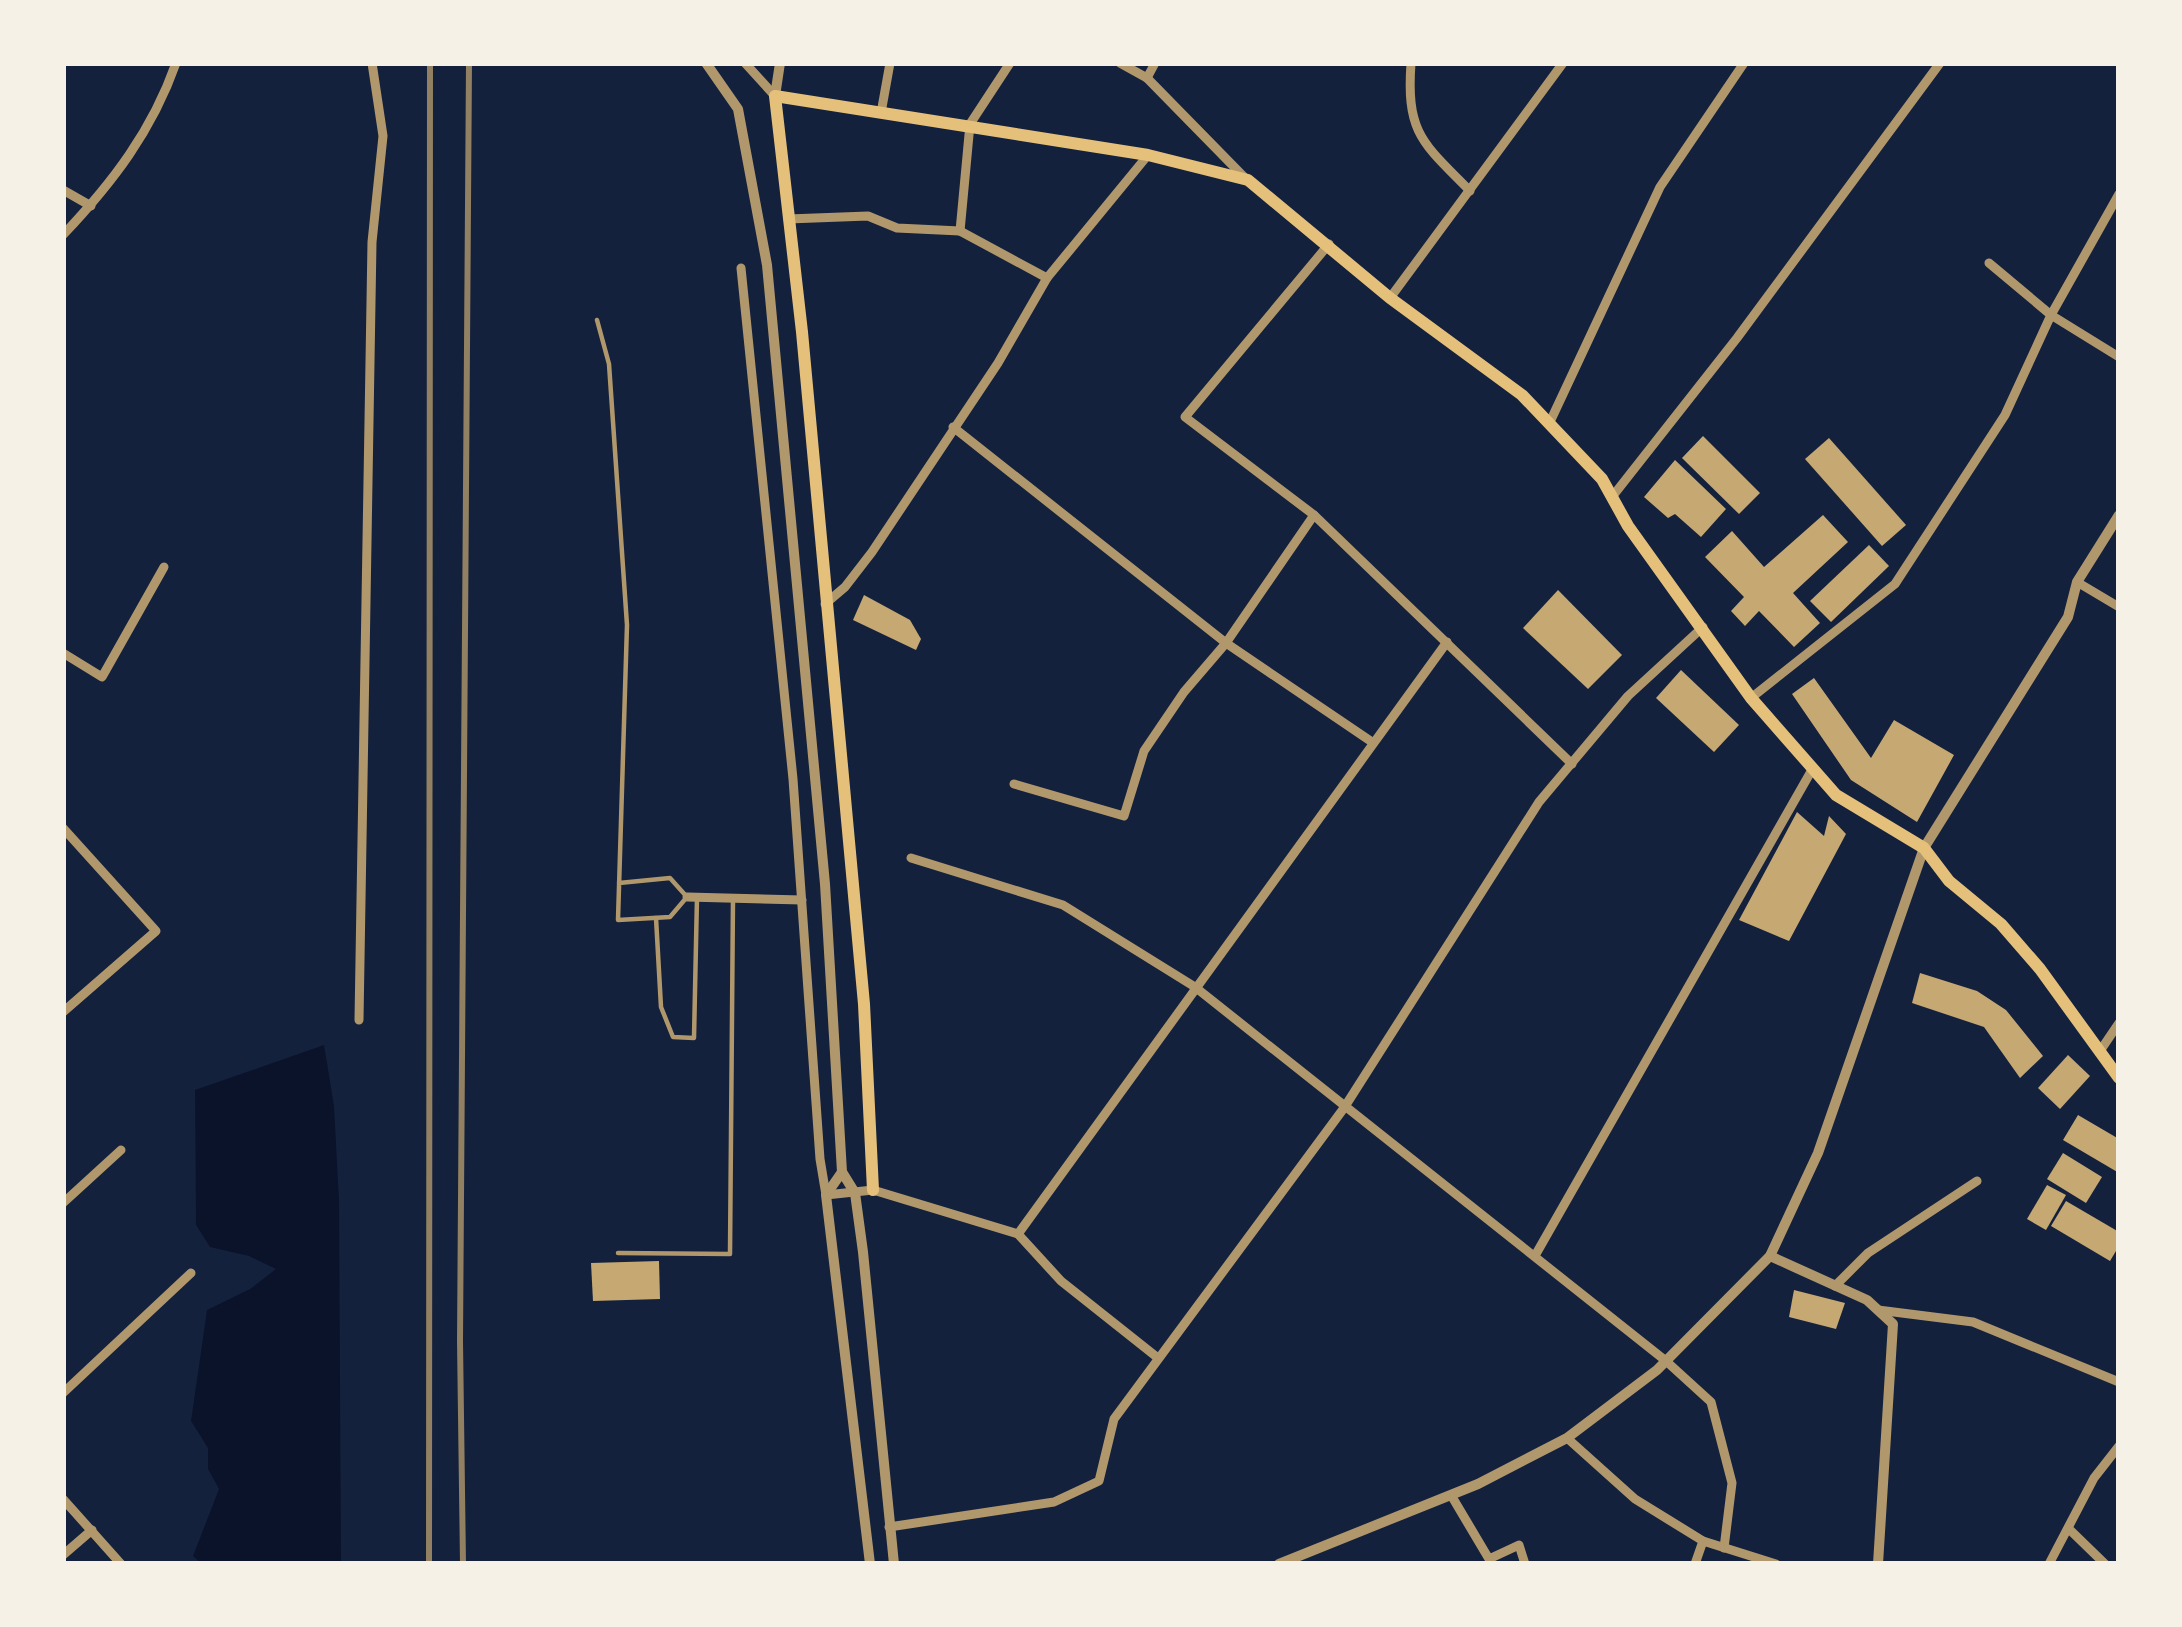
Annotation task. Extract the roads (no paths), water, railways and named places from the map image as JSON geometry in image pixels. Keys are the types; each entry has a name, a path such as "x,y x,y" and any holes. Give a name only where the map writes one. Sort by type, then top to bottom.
{"main road":[{"path":"873,1190 864,1004 776,96 1148,155 1248,180 1390,298 1522,394 1602,479 1628,526 1750,698 1836,795 1924,848 1949,881 2001,924 2119,1078"}],"street":[{"path":"63,235 130,159 161,105 176,63"},
{"path":"359,1019 372,242 382,136 372,63"},
{"path":"706,63 738,109 767,265 825,884 842,1172 855,1192 894,1564"},
{"path":"746,63 776,96"},
{"path":"776,96 780,63"},
{"path":"881,113 890,63"},
{"path":"960,231 970,124 1010,63"},
{"path":"1120,63 1147,78 1248,180"},
{"path":"1147,78 1154,63"},
{"path":"1412,63 1408,103 1417,130 1470,191"},
{"path":"1390,298 1563,63"},
{"path":"1549,424 1660,187 1744,63"},
{"path":"1612,497 1940,63"},
{"path":"825,604 872,552 998,363 1048,278 1148,155"},
{"path":"63,190 91,206"},
{"path":"1750,698 1894,584 2005,415 2051,316 2119,194"},
{"path":"788,219 868,216 897,228 960,231 1048,278"},
{"path":"1329,244 1185,417 1314,514 1572,764"},
{"path":"1989,263 2051,316 2119,357"},
{"path":"741,268 794,779 820,1159 870,1564"},
{"path":"952,427 1226,643 1372,742"},
{"path":"1014,784 1124,816 1144,751 1184,692 1226,643 1314,514"},
{"path":"1279,1564 1451,1495 1568,1438 1666,1361 1770,1256 1818,1153 1924,848 2068,616 2077,582 2119,515"},
{"path":"63,652 102,677 164,567"},
{"path":"2077,582 2119,607"},
{"path":"890,1527 1054,1502 1099,1481 1114,1419 1345,1108 1540,802 1628,696 1703,627"},
{"path":"1018,1234 1447,642"},
{"path":"1536,1254 1813,768"},
{"path":"63,1012 156,931 64,832"},
{"path":"911,858 1063,905 1196,987 1666,1361 1712,1402 1732,1483 1724,1548"},
{"path":"692,897 802,900"},
{"path":"2100,1051 2119,1023"},
{"path":"63,1203 121,1150"},
{"path":"826,1195 842,1172"},
{"path":"1835,1286 1868,1253 1977,1181"},
{"path":"826,1195 873,1190 1018,1234 1061,1281 1158,1358"},
{"path":"1770,1256 1867,1300 1893,1324 1878,1564"},
{"path":"63,1393 191,1273"},
{"path":"1878,1310 1973,1322 2119,1382"},
{"path":"1568,1438 1635,1499 1703,1541 1776,1564"},
{"path":"2049,1564 2094,1478 2119,1446"},
{"path":"1451,1495 1489,1559 1519,1545 1525,1564"},
{"path":"63,1499 121,1564"},
{"path":"2069,1529 2105,1564"},
{"path":"63,1555 92,1530"},
{"path":"1695,1564 1703,1541"}],"lane":[{"path":"597,320 609,364 627,626 618,920 670,917 692,897"},
{"path":"619,883 670,878 692,897 694,1038 673,1037 661,1007 656,918"},
{"path":"618,1253 730,1254 733,898"}],"water":[{"path":"324,1045 334,1106 339,1200 341,1564 202,1564 193,1556 219,1489 208,1469 208,1448 191,1421 207,1310 250,1289 276,1269 249,1256 210,1247 196,1225 195,1090"}],"railway":[{"path":"429,1564 430,63"},
{"path":"463,1564 460,1341 469,63"}]}
